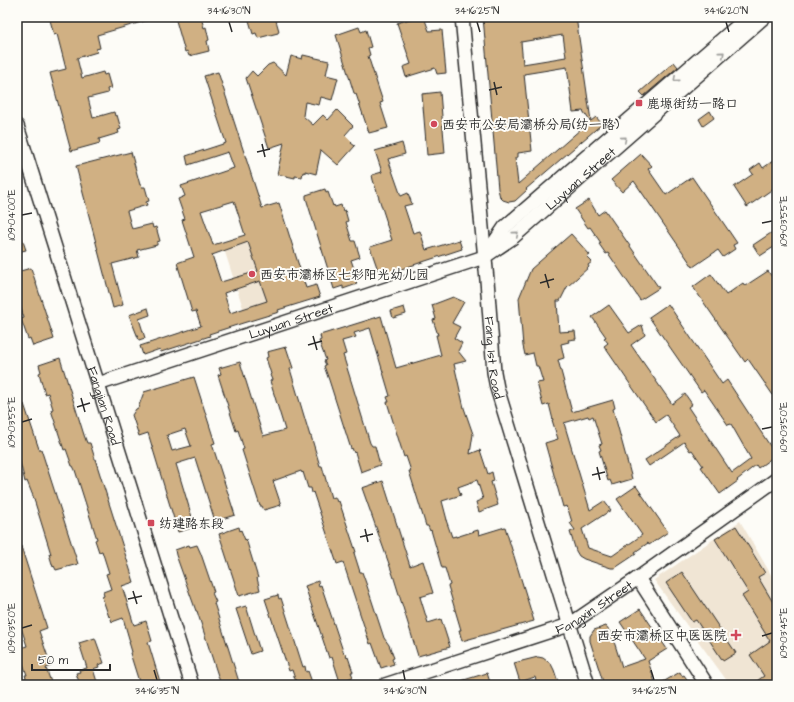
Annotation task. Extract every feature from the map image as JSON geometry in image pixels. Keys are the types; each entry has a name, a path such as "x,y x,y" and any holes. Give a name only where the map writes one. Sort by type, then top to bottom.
{"street":[{"name":"Fang 1st Road","path":"462,17 494,372 497,388 588,685"},
{"name":"Luyuan Street","path":"484,257 505,227 748,17"},
{"name":"Luyuan Street","path":"98,384 484,257 512,238 764,17"},
{"name":"Fangjian Road","path":"17,126 192,685"},
{"name":"Fangxin Street","path":"385,685 569,625 777,480"},
{"path":"638,578 707,685"}],"shaded area":[{"name":"西安市灞桥区七彩阳光幼儿园","path":"260,233 282,305 246,317 222,243"},
{"name":"西安市灞桥区中医医院","path":"740,521 777,585 777,685 730,685 654,580"}],"building":[{"path":"61,17 152,17 152,19 97,35 100,48 96,49 97,52 77,58 82,78 103,72 104,75 107,74 111,88 107,89 108,93 88,98 93,118 114,112 115,116 117,115 121,129 118,130 119,133 99,139 100,143 71,151 50,73 66,69 57,34 54,35 50,20"},
{"path":"175,17 201,17 204,28 206,27 209,40 207,41 209,51 189,56 187,51 185,52"},
{"path":"248,17 275,17 279,31 278,33 258,38 256,33 253,34"},
{"path":"416,17 424,17 429,31 442,30 446,73 437,74 435,68 406,77 403,67 411,64 397,23"},
{"path":"483,17 576,17 591,121 596,117 602,124 526,189 527,190 515,201 509,202 503,200 500,197 498,189","holes":["563,35 566,57 523,64 521,42","567,67 573,112 583,111 590,121 518,184 515,158 518,157 518,153 532,151 524,74"]},
{"path":"359,27 361,32 366,30 371,47 368,48 370,55 368,56 383,102 380,103 388,128 369,133 356,94 354,93 336,35"},
{"path":"303,55 329,61 326,75 338,78 332,100 321,97 319,105 305,102 303,116 313,125 323,115 328,120 337,110 353,126 345,135 355,146 338,165 321,150 316,174 305,171 305,173 303,172 302,177 295,176 295,178 277,174 284,143 269,148 246,78 252,71 257,76 268,65 273,63 286,75 291,56 302,59"},
{"path":"674,62 678,67 644,96 640,92"},
{"path":"218,72 262,208 279,203 306,288 316,285 320,297 278,310 279,312 209,334 210,336 161,352 160,349 143,355 140,346 201,326 196,311 192,312 177,263 194,257 182,220 185,219 178,199 185,196 181,186 234,168 228,152 188,165 186,156 226,143 204,76","holes":["234,201 245,235 213,245 201,211","248,242 258,271 221,282 212,255","260,281 267,301 230,313 224,293"]},
{"path":"440,92 445,153 427,155 422,94"},
{"path":"710,111 714,118 703,126 699,119"},
{"path":"402,143 405,154 388,159 401,196 408,193 412,204 404,206 413,233 420,231 426,250 459,240 462,249 380,276 370,247 392,240 372,175 382,172 375,151"},
{"path":"131,152 140,185 145,187 149,201 146,202 147,205 127,211 132,229 152,224 153,228 156,227 160,241 157,242 157,245 137,250 139,257 112,264 123,305 113,308 76,166"},
{"path":"641,154 652,166 648,169 666,195 692,177 737,243 733,245 735,249 723,257 718,250 693,267 634,181 622,192 611,180"},
{"path":"777,158 777,186 747,207 734,187 753,174 750,170 760,163 763,168"},
{"path":"325,189 326,193 328,192 333,206 334,205 335,207 341,205 343,211 345,210 348,221 346,222 352,241 355,241 360,257 351,260 358,280 356,281 357,284 343,289 343,286 334,289 306,198 306,195"},
{"path":"589,200 598,215 605,210 659,288 640,300 608,253 606,254 599,244 601,243 590,227 588,228 575,209"},
{"path":"17,227 26,250 17,252"},
{"path":"777,229 777,245 760,256 753,245"},
{"path":"571,234 590,255 587,257 592,262 588,265 589,267 567,287 560,301 557,301 559,332 575,331 576,339 568,340 569,342 561,344 564,358 558,360 572,412 613,400 615,408 613,409 632,479 612,485 610,480 608,481 599,451 601,450 599,445 602,444 593,416 564,423 590,510 604,501 611,510 582,529 588,548 612,556 642,535 617,499 636,486 668,532 649,545 648,543 635,552 636,554 615,568 584,559 579,556 576,551 570,532 575,530 570,523 572,522 567,506 563,507 545,443 558,439 549,404 543,406 537,383 543,382 538,366 536,366 533,353 525,355 523,346 519,298 531,269"},
{"path":"31,268 54,339 33,346 30,338 28,339 21,319 24,318 19,302 17,303 17,272"},
{"path":"768,271 777,284 777,401 748,359 745,362 693,287 711,274 726,295 743,283 745,286"},
{"path":"453,297 464,302 452,323 460,327 454,338 462,343 458,351 466,361 454,364 464,408 473,434 470,454 480,450 488,474 492,472 494,481 491,482 498,505 479,512 476,502 483,499 477,480 458,487 461,495 442,501 446,520 452,537 478,530 479,535 505,527 534,621 462,641 459,630 461,630 448,586 450,585 445,568 442,568 431,530 430,531 428,526 426,526 409,471 411,471 406,456 404,457 387,402 389,402 387,397 390,396 370,328 354,333 356,337 342,341 346,354 343,355 370,443 372,446 375,446 380,465 361,472 355,452 354,453 352,448 351,449 324,366 326,365 324,361 326,360 319,341 321,340 320,335 381,316 396,368 441,355 436,335 438,335 433,320 436,319 432,305"},
{"path":"668,304 722,384 727,380 776,455 758,468 756,465 720,494 701,467 703,466 692,450 690,451 684,442 649,466 645,460 680,436 666,415 656,422 604,346 608,343 604,338 606,337 592,317 609,305 629,333 642,325 645,335 631,345 672,404 685,394 692,404 688,407 732,473 751,459 731,424 728,425 704,390 701,392 649,317"},
{"path":"404,307 406,314 393,318 391,311"},
{"path":"148,308 150,315 139,319 145,338 139,340 129,315"},
{"path":"286,347 293,368 290,369 320,466 322,466 331,498 335,497 337,502 339,501 356,552 354,553 360,572 362,572 384,638 389,645 394,658 392,659 394,664 381,668 372,643 370,644 343,562 337,564 313,492 312,493 311,488 308,488 303,472 302,473 301,471 273,481 281,505 264,510 262,506 260,506 242,450 244,449 238,430 236,431 218,375 221,374 219,368 240,362 263,436 285,430 270,381 272,380 271,374 266,358 268,357 267,352"},
{"path":"60,358 84,435 87,443 90,443 134,582 122,586 134,625 146,621 152,641 148,642 161,685 140,685 130,653 132,652 130,642 123,618 112,622 102,597 104,596 103,592 111,589 106,574 109,573 102,551 99,552 95,540 97,539 75,470 66,449 64,450 51,410 53,409 48,393 45,394 39,373 41,372 39,365"},
{"path":"194,377 215,443 212,444 235,515 215,521 195,458 176,464 195,527 178,532 148,433 139,436 132,415 138,408 144,392","holes":["185,429 191,446 172,451 167,435"]},
{"path":"24,404 39,449 41,449 78,564 56,570 54,566 53,567 49,554 51,554 33,496 27,481 25,482 17,450 17,406"},
{"path":"383,481 410,566 423,561 433,593 420,597 428,623 441,619 450,647 418,656 393,575 362,488"},
{"path":"736,526 765,573 758,577 777,609 777,685 751,685 764,676 750,655 770,641 742,596 748,592 715,539"},
{"path":"239,527 245,540 246,539 258,578 260,590 239,596 219,534"},
{"path":"17,540 19,540 47,628 39,631 51,666 46,668 52,685 17,685 17,681 26,678 25,675 27,675 20,655 22,654 20,648 27,646 17,615"},
{"path":"189,545 190,547 197,545 201,554 214,592 212,593 216,602 214,603 240,685 221,685 197,611 176,555 175,550"},
{"path":"682,572 736,653 723,661 696,620 692,622 666,583"},
{"path":"318,581 319,586 321,585 344,654 345,653 347,658 348,657 353,672 351,672 353,677 340,682 332,657 329,658 305,586"},
{"path":"278,595 279,599 281,598 303,667 305,666 306,672 308,671 313,685 297,685 292,670 289,671 265,599"},
{"path":"246,606 260,651 251,654 236,609"},
{"path":"640,609 667,649 648,661 656,685 604,685 590,641 590,636 594,630 606,626 611,632 622,667 645,659 620,622"},
{"path":"95,638 104,663 93,669 98,685 80,685 76,673 80,672 79,670 87,668 79,643"},
{"path":"538,657 543,658 551,664 559,685 537,685 535,677 520,682 514,663"},
{"path":"680,672 691,685 658,685"},
{"path":"487,673 491,685 454,685 454,683"}],"place":[{"name":"鹿塬街纺一路口","path":"639,103"},
{"name":"西安市公安局灞桥分局(纺一路)","path":"434,124"},
{"name":"西安市灞桥区七彩阳光幼儿园","path":"252,274"},
{"name":"纺建路东段","path":"151,523"},
{"name":"西安市灞桥区中医医院","path":"736,635"}]}
